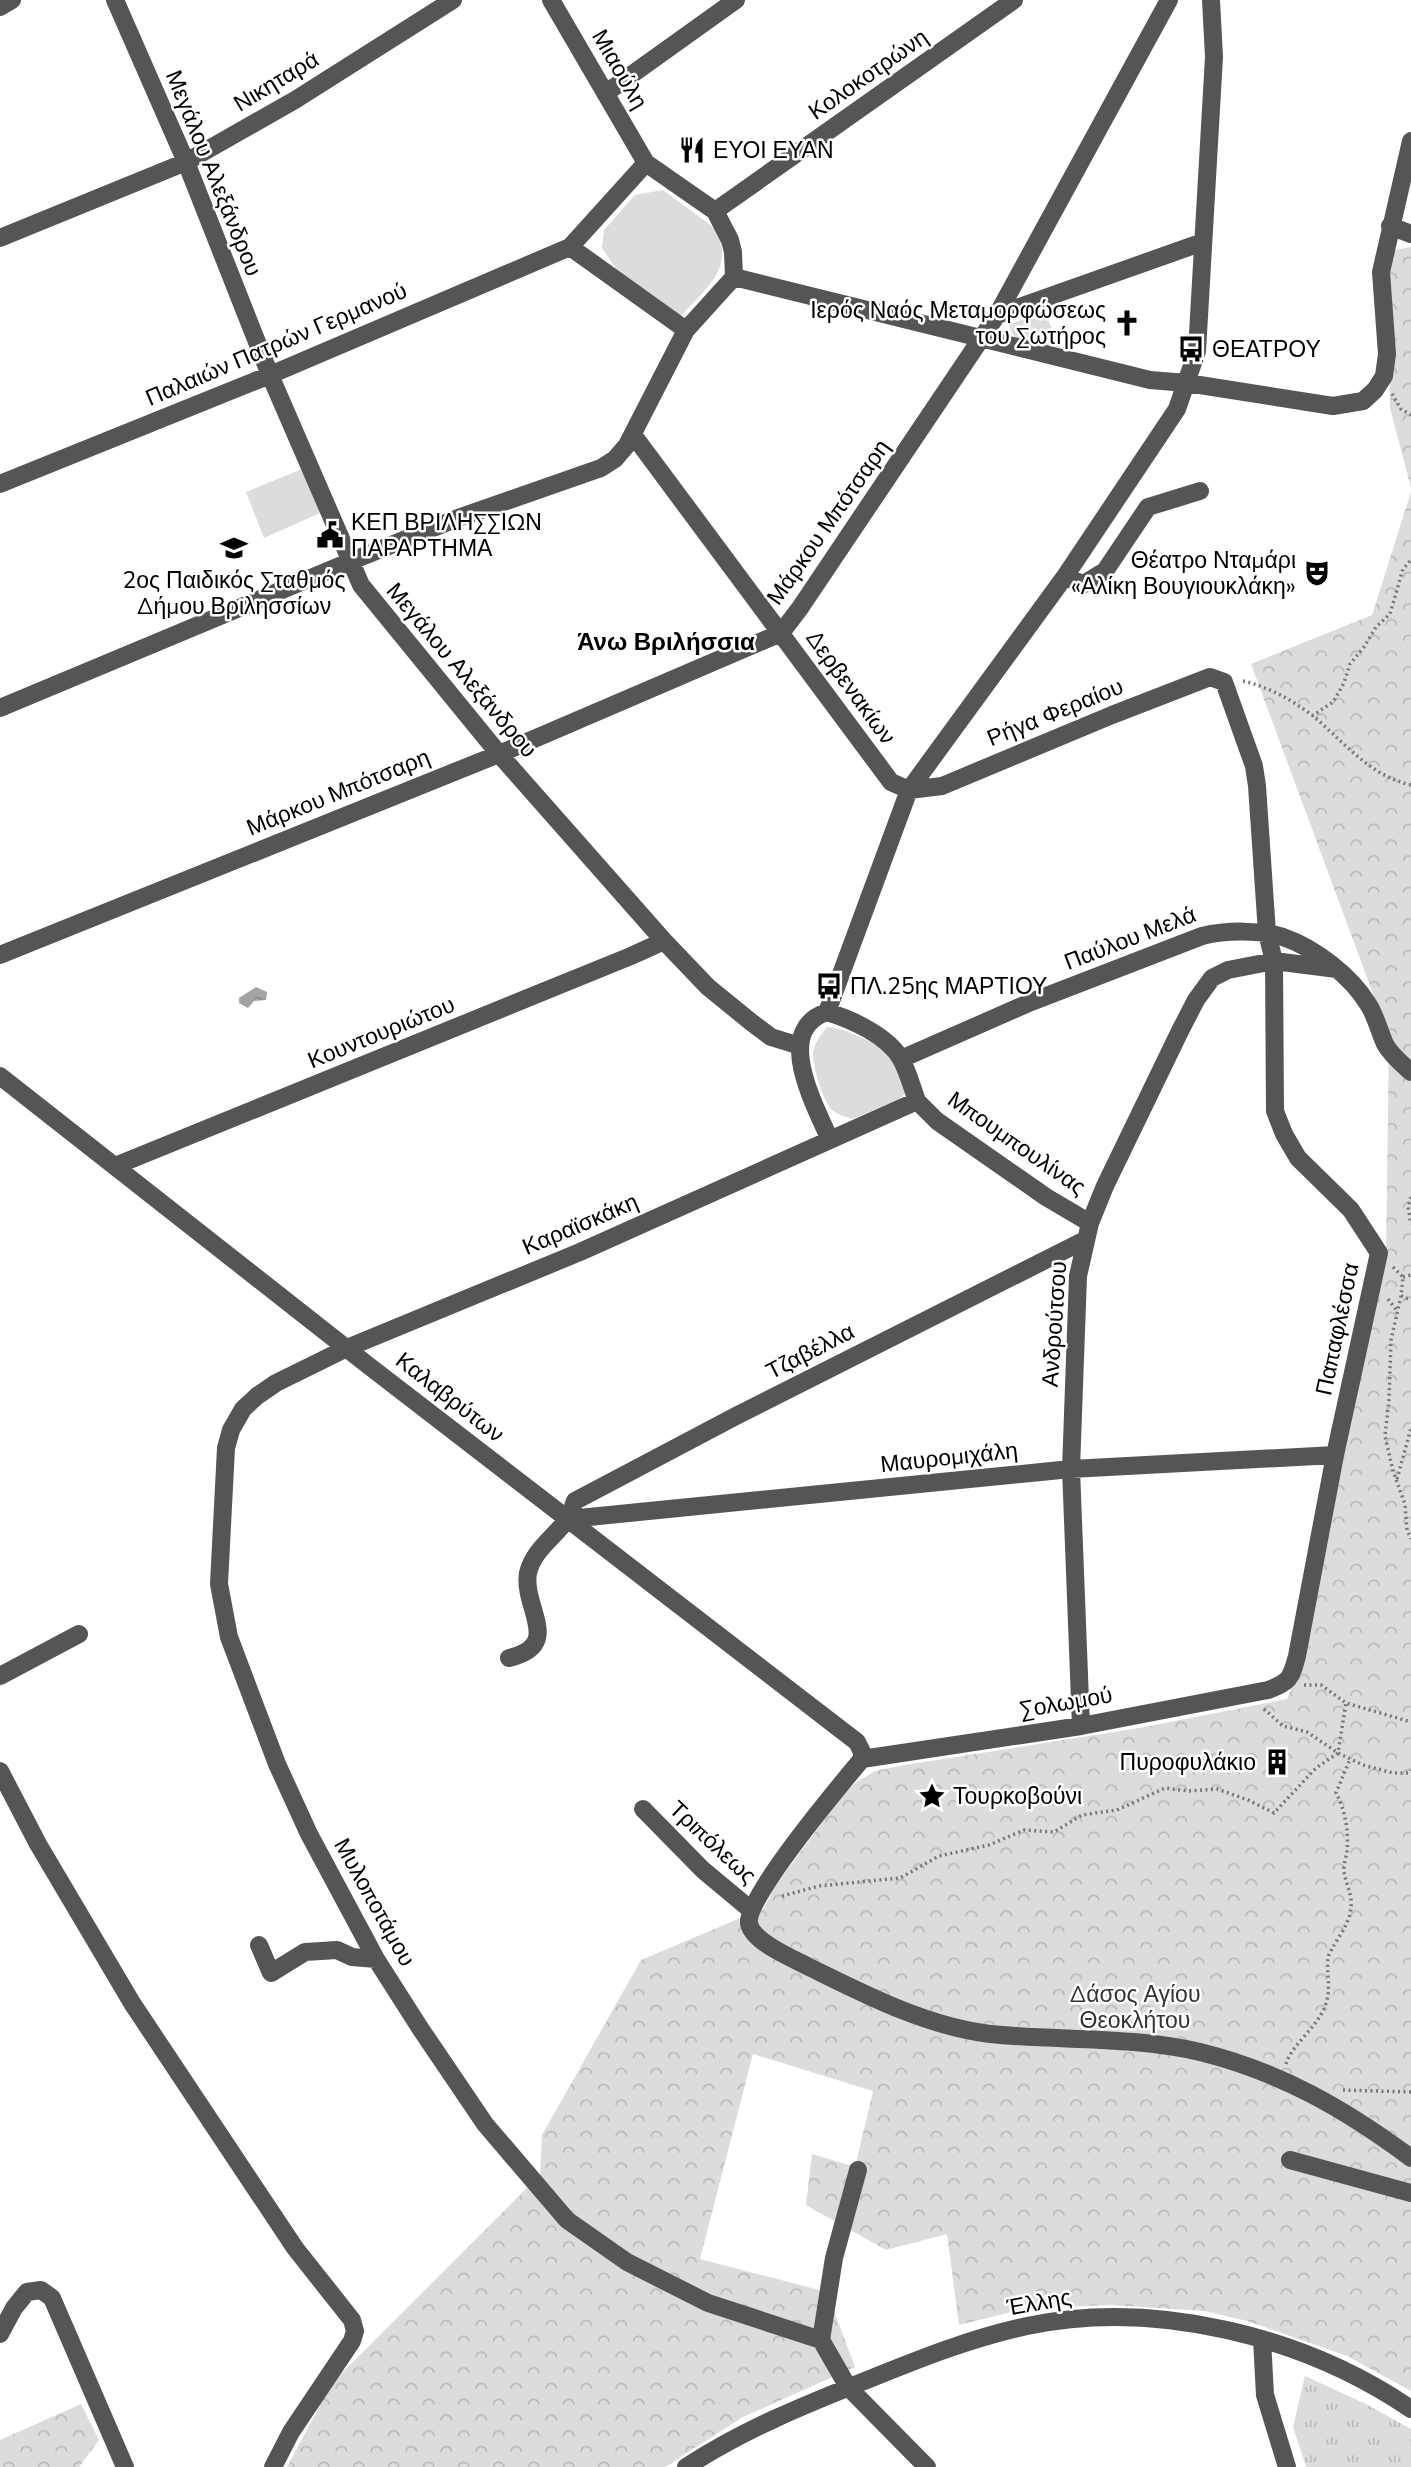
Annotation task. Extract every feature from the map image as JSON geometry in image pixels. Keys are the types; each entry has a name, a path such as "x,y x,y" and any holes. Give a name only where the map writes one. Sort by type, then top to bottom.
{"street":[{"path":"0,8 12,0"},
{"name":"Μεγάλου Αλεξάνδρου","path":"115,0 186,162 270,375 356,578 499,754 663,941 708,987 751,1022 771,1037 800,1046"},
{"name":"Νικηταρά","path":"0,238 186,162 295,100 453,0"},
{"name":"Μιαούλη","path":"551,0 646,163"},
{"path":"606,93 736,0"},
{"name":"Κολοκοτρώνη","path":"715,211 1014,0"},
{"name":"Μάρκου Μπότσαρη","path":"0,955 499,754 781,633 982,340 1169,0"},
{"path":"830,1140 801,1070 800,1046 812,1021 827,1012 909,790 1066,575 1177,409 1187,383 1197,351 1214,57 1211,0"},
{"path":"734,277 1150,380 1187,383 1333,406 1369,395 1384,376 1387,354 1381,272 1411,141"},
{"path":"0,708 349,562 458,519 601,468 615,459 634,436 686,330 734,277 730,240 715,211 646,163 570,247 686,330"},
{"path":"1391,226 1411,234"},
{"path":"997,315 1203,243"},
{"name":"Παλαιών Πατρών Γερμανού","path":"1,480 270,375 570,247"},
{"name":"Δερβενακίων","path":"634,436 891,782 909,790"},
{"path":"1066,575 1082,585 1105,571 1148,507 1200,491"},
{"name":"Ρήγα Φεραίου","path":"909,790 942,786 1210,677 1221,681"},
{"name":"Παπαφλέσσα","path":"1221,681 1228,689 1254,766 1267,933 1274,961 1275,1111 1298,1158 1351,1210 1379,1253 1335,1455 1297,1656 1289,1680 1277,1686"},
{"name":"Παύλου Μελά","path":"901,1059 1031,1002 1202,936 1217,932 1267,933 1295,943 1337,969 1367,1002 1386,1044 1411,1072"},
{"name":"Κουντουριώτου","path":"116,1166 663,941"},
{"name":"Ανδρούτσου","path":"1081,1726 1071,1469 1079,1276 1088,1232 1105,1186 1196,1000 1208,982 1228,970 1274,961 1337,969"},
{"path":"827,1012 858,1023 886,1043 901,1059 917,1101"},
{"name":"Καλαβρύτων","path":"0,1076 857,1742 862,1759"},
{"name":"Μπουμπουλίνας","path":"917,1101 937,1121 1046,1196 1088,1232"},
{"name":"Καραϊσκάκη","path":"347,1348 580,1252 917,1101"},
{"name":"Τζαβέλλα","path":"509,1658 523,1655 534,1647 538,1635 528,1590 531,1563 540,1549 569,1519 575,1501 1088,1232"},
{"name":"Μυλοποτάμου","path":"347,1348 276,1383 243,1409 231,1430 226,1448 222,1498 219,1584 229,1637 277,1764 309,1834 376,1959 485,2124 567,2220 627,2262 708,2303 821,2340"},
{"name":"Μαυρομιχάλη","path":"569,1519 1071,1469 1335,1455"},
{"path":"0,1676 79,1634"},
{"name":"Σολωμού","path":"862,1759 1081,1726 1277,1686"},
{"path":"862,1759 761,1890 751,1910 749,1925 768,1945 881,2001 936,2021 988,2033 1159,2045 1199,2052 1281,2079 1346,2112 1411,2158"},
{"path":"0,1771 38,1844 132,2003 295,2248 352,2320 355,2331 352,2341 291,2432 273,2467"},
{"name":"Τριπόλεως","path":"643,1809 703,1870 751,1910"},
{"path":"259,1945 271,1973 305,1952 337,1950 352,1957 376,1959"},
{"path":"1290,2160 1411,2193"},
{"path":"858,2170 834,2258 821,2340 848,2387 927,2467"},
{"path":"0,2334 14,2308 27,2292 41,2290 52,2298 125,2467"},
{"name":"Έλλης","path":"686,2467 752,2427 957,2345 1028,2326 1078,2319 1161,2319 1208,2326 1262,2339 1349,2375 1411,2409"},
{"path":"1262,2339 1265,2395 1287,2467"}],"path":[{"path":"1369,395 1394,395 1401,409 1411,415"},
{"path":"1312,716 1333,702 1345,683 1350,664 1376,627 1390,614 1403,569 1411,560"},
{"path":"1221,681 1250,682 1286,697 1371,768 1395,781 1411,785"},
{"path":"1411,1197 1408,1207 1411,1224"},
{"path":"1411,1275 1403,1277 1391,1340 1390,1401 1385,1436 1405,1504 1407,1531 1411,1539"},
{"path":"1401,1296 1411,1300"},
{"path":"1397,1481 1411,1428"},
{"path":"1277,1686 1321,1685 1346,1703 1411,1722"},
{"path":"1247,1694 1283,1727 1307,1732 1338,1753 1363,1765 1393,1773 1410,1772"},
{"path":"761,1890 786,1895 819,1886 900,1878 939,1856 989,1844 1024,1830 1054,1832 1082,1815 1117,1810 1165,1788 1189,1791 1217,1789 1274,1813 1316,1768 1338,1753 1346,1703"},
{"path":"1281,2079 1288,2057 1309,2034 1325,2006 1330,1981 1328,1956 1344,1931 1351,1912 1351,1893 1344,1871 1347,1847 1343,1806 1336,1793 1350,1759"},
{"path":"1306,2090 1411,2092"}],"green space":[{"path":"663,190 717,230 721,244 720,267 715,277 679,316 617,270 602,248 604,230 635,195"},
{"path":"1411,247 1411,488 1390,408 1388,280 1390,251"},
{"path":"1044,311 1061,348 1015,338 1008,325"},
{"path":"302,469 320,513 264,538 246,492"},
{"name":"Δάσος Αγίου Θεοκλήτου","path":"1411,492 1411,2391 1347,2356 1247,2321 1204,2311 1111,2305 1023,2309 959,2325 947,2234 886,2250 806,2205 812,2154 855,2167 873,2091 753,2054 700,2259 827,2292 855,2367 743,2417 665,2467 287,2467 332,2383 540,2175 542,2135 641,1960 764,1908 774,1888 841,1797 855,1783 875,1771 905,1765 1139,1728 1287,1699 1294,1682 1386,1257 1389,1037 1251,664 1372,615"},
{"path":"827,1027 852,1033 887,1053 897,1066 905,1094 853,1119 832,1110 822,1091 813,1058 815,1045"},
{"path":"1305,2376 1366,2404 1411,2429 1411,2467 1306,2467 1293,2427"},
{"path":"81,2404 99,2440 79,2467 0,2467 0,2440"}],"water":[{"path":"256,987 267,992 266,1000 254,1001 248,1008 239,1003 239,998"}],"place":[{"name":"ΕΥΟΙ ΕΥΑΝ","path":"692,150"},
{"name":"Ιερός Ναός Μεταμορφώσεως του Σωτήρος","path":"1127,323"},
{"name":"ΘΕΑΤΡΟΥ","path":"1191,349"},
{"name":"ΚΕΠ ΒΡΙΛΗΣΣΙΩΝ ΠΑΡΑΡΤΗΜΑ","path":"330,535"},
{"name":"2ος Παιδικός Σταθμός Δήμου Βριλησσίων","path":"234,548"},
{"name":"Θέατρο Νταμάρι «Αλίκη Βουγιουκλάκη»","path":"1317,573"},
{"name":"ΠΛ.25ης ΜΑΡΤΙΟΥ","path":"829,986"},
{"name":"Πυροφυλάκιο","path":"1277,1762"},
{"name":"Τουρκοβούνι","path":"932,1796"}],"district":[{"name":"Άνω Βριλήσσια","path":"666,642"}]}
